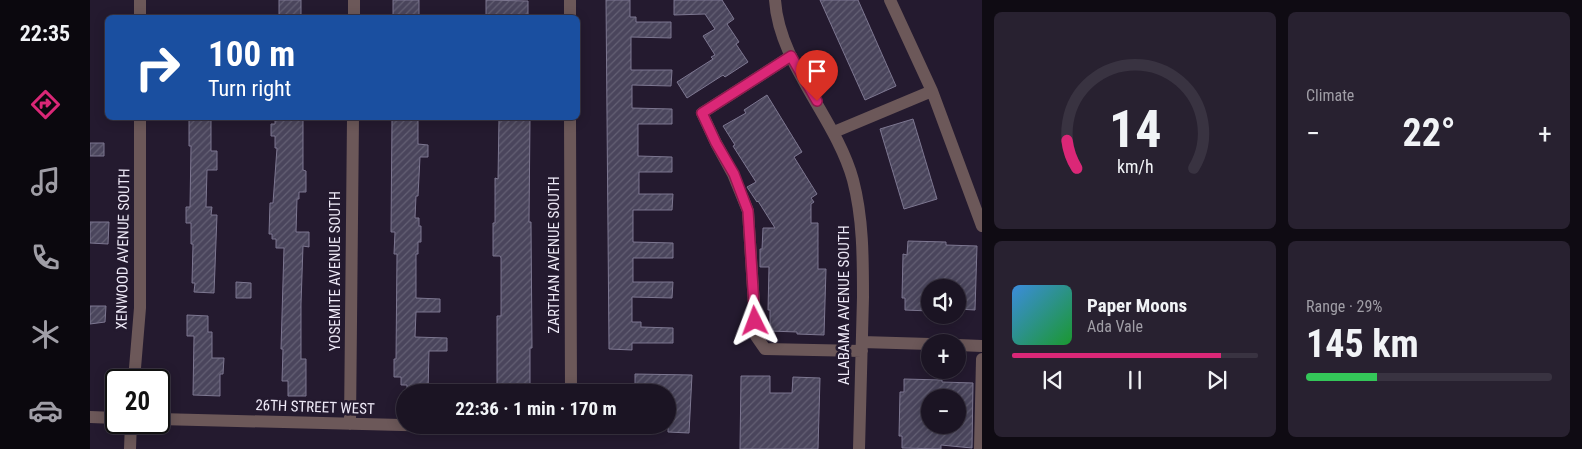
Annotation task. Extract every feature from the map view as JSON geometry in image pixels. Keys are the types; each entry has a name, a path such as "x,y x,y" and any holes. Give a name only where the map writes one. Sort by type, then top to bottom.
{"street":[{"path":"140,0 140,15"},
{"path":"354,0 354,15"},
{"path":"570,0 570,15"},
{"name":"ALABAMA AVENUE SOUTH","path":"775,0 784,37 791,56 834,132 853,179 861,218 863,248 859,449"},
{"path":"890,0 932,91 982,226"},
{"path":"791,56 702,113 716,143 734,174 748,211 756,336 765,349 921,344"},
{"path":"834,132 932,91"},
{"name":"XENWOOD AVENUE SOUTH","path":"135,369 140,308 140,120"},
{"name":"YOSEMITE AVENUE SOUTH","path":"350,424 353,120"},
{"name":"ZARTHAN AVENUE SOUTH","path":"570,120 571,384"},
{"path":"966,345 982,346"},
{"path":"980,449 982,359"},
{"path":"90,417 105,418"},
{"name":"26TH STREET WEST","path":"170,419 396,425"},
{"path":"130,449 131,434"}],"building":[{"path":"279,0 301,0 301,15 279,15"},
{"path":"393,0 419,0 419,15 393,15"},
{"path":"486,0 528,1 528,15 486,15"},
{"path":"606,0 630,0 630,17 636,17 636,22 671,22 671,38 631,37 631,70 672,70 671,86 632,85 632,108 672,109 672,124 638,124 638,156 672,157 672,172 639,172 639,194 673,194 672,210 633,210 633,242 673,243 673,258 633,258 633,282 673,282 672,298 632,297 632,322 641,322 641,327 673,328 673,343 632,343 632,350 609,349"},
{"path":"674,0 722,0 734,19 727,24 739,42 736,44 748,62 725,77 723,75 687,98 677,82 713,59 711,57 715,55 703,36 715,29 705,14 674,15"},
{"path":"820,0 858,0 896,86 865,100"},
{"path":"767,95 802,152 794,157 817,194 811,198 814,202 811,204 811,223 818,223 818,269 826,269 824,335 770,331 770,310 768,310 769,267 760,267 760,249 762,249 763,228 775,228 747,187 756,182 733,146 735,145 723,126 746,113 744,110"},
{"path":"913,119 937,199 904,209 880,129"},
{"path":"189,120 211,120 211,151 217,151 217,170 207,170 206,207 212,207 211,215 217,215 214,293 194,292 195,283 192,283 193,244 191,244 191,223 186,223 186,207 190,207 191,146 189,146"},
{"path":"275,120 303,120 303,170 306,171 306,192 299,192 299,199 297,199 296,232 309,232 309,247 303,246 301,304 301,359 306,359 306,396 288,396 288,381 282,381 284,248 276,248 276,239 272,239 272,234 269,234 270,203 273,203 277,148 275,148 275,136 271,136 271,124 275,124"},
{"path":"392,120 418,120 418,144 428,145 428,157 420,157 418,196 416,196 415,218 419,218 419,226 421,226 421,242 418,242 418,254 416,254 416,298 440,299 440,312 416,312 415,337 447,338 447,351 429,351 428,384 401,384 401,377 394,377 394,359 396,359 397,254 394,254 395,232 391,232"},
{"path":"499,120 530,120 529,222 531,222 532,348 530,348 530,384 497,384 497,316 501,316 501,258 500,256 493,256 495,178 498,179"},
{"path":"90,143 104,143 104,156 90,156"},
{"path":"90,222 109,222 108,244 90,243"},
{"path":"908,241 946,242 946,245 977,246 975,310 966,309 966,279 921,279 921,311 905,310 905,298 902,298 903,254 907,255"},
{"path":"236,282 251,283 251,298 236,298"},
{"path":"90,306 106,306 105,322 90,324"},
{"path":"187,315 208,316 208,332 212,332 212,358 224,358 223,374 220,374 220,396 193,395 194,336 187,336"},
{"path":"635,374 692,375 689,433 676,432 676,384 635,384"},
{"path":"741,376 770,376 770,393 792,393 793,377 820,378 818,449 740,449"},
{"path":"904,379 973,383 972,448 941,445 941,449 902,448 902,436 899,436 900,392 904,392"}],"route":[{"path":"755,321 748,211 734,174 716,143 702,113 791,56 817,101"}]}
